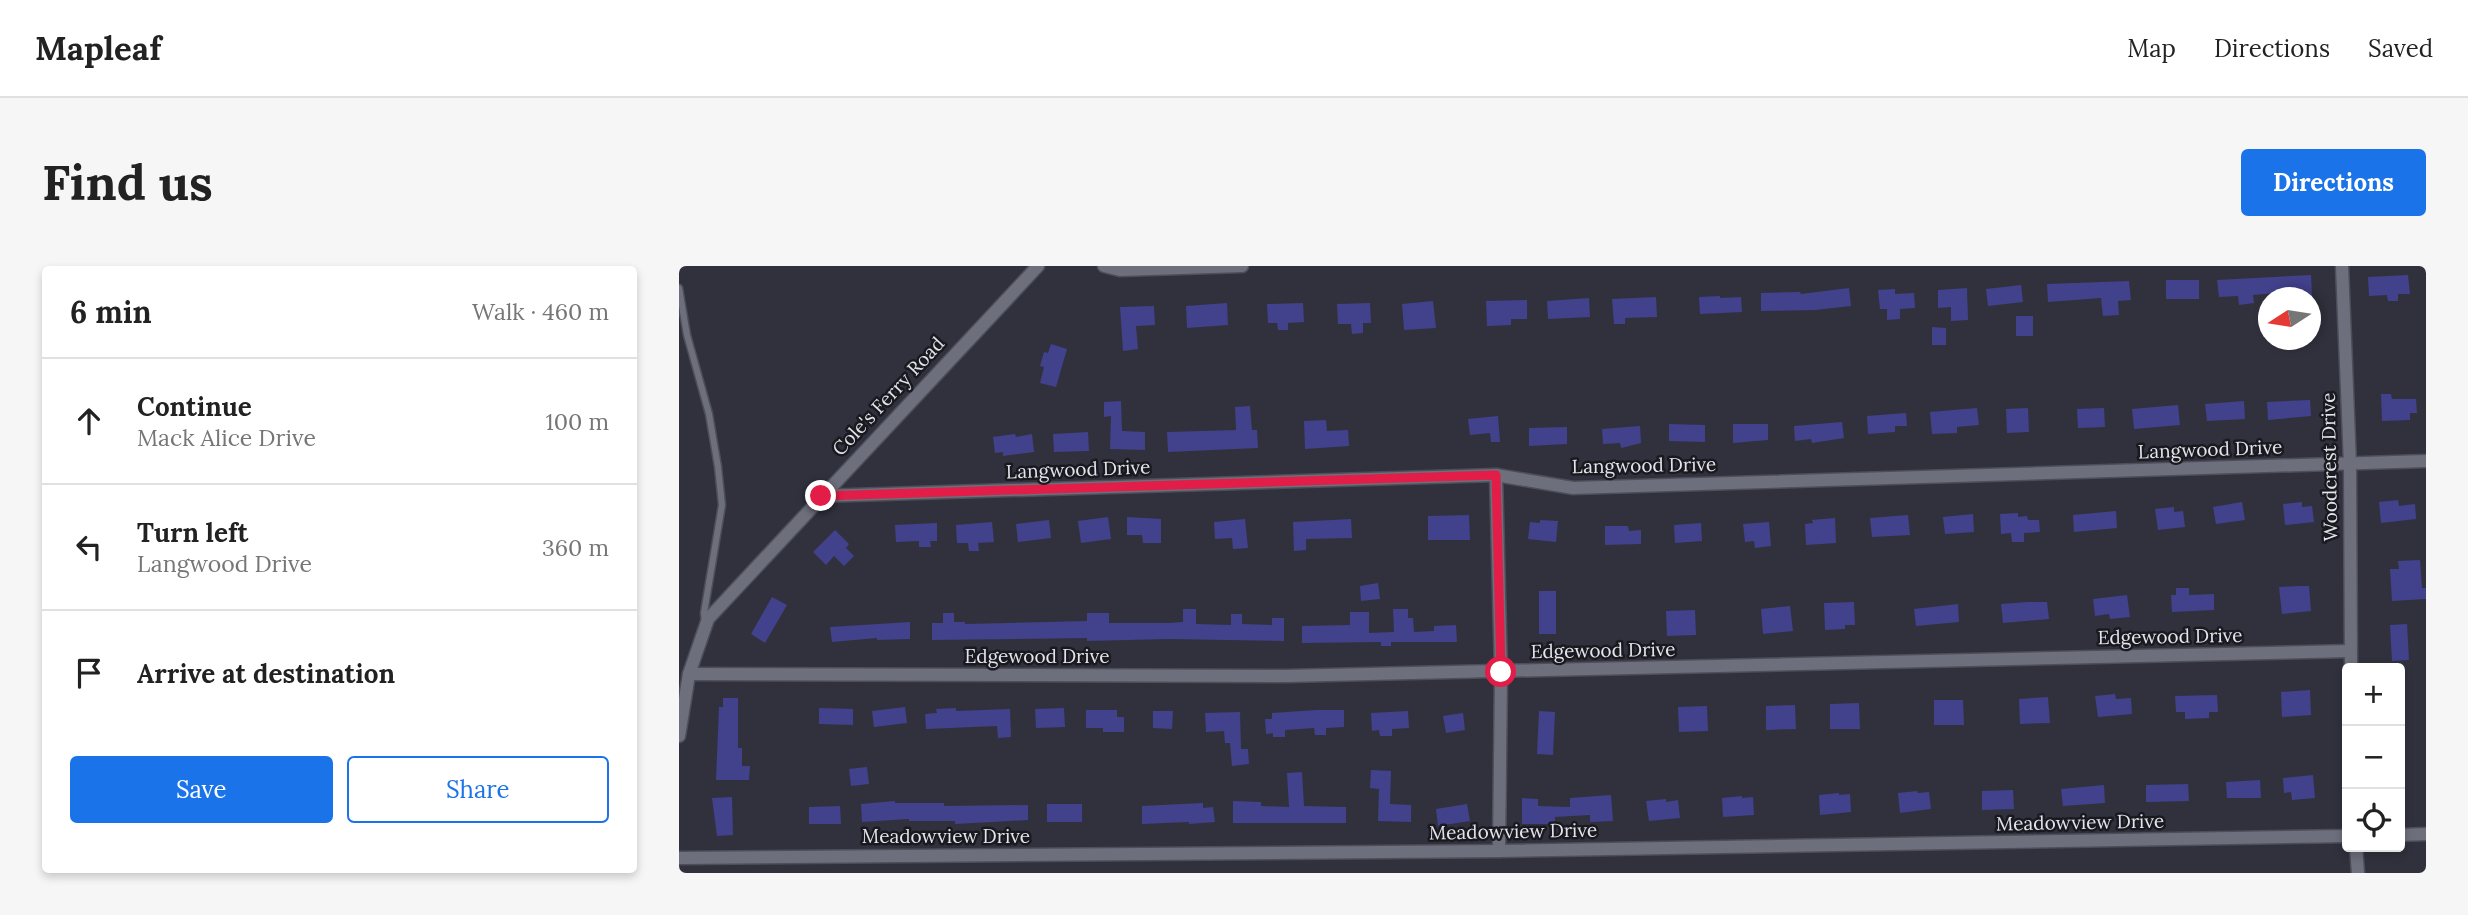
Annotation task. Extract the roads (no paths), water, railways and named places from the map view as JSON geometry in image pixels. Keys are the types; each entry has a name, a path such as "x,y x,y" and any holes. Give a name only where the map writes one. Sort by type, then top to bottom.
{"street":[{"name":"Cole's Ferry Road","path":"679,736 689,674 708,619 1038,266"},
{"path":"1104,266 1120,270 1243,266"},
{"name":"Woodcrest Drive","path":"2342,266 2350,464 2351,663"},
{"name":"Langwood Drive","path":"821,496 1496,475 1573,488 2426,461"},
{"path":"1496,475 1501,672 1499,851"},
{"name":"Edgewood Drive","path":"689,674 1286,676 2350,651"},
{"path":"2405,835 2426,834"},
{"name":"Meadowview Drive","path":"679,858 1499,851 2342,836"},
{"path":"2356,852 2358,873"}],"lane":[{"path":"679,288 687,335 709,414 722,505 704,613 705,626"}]}
